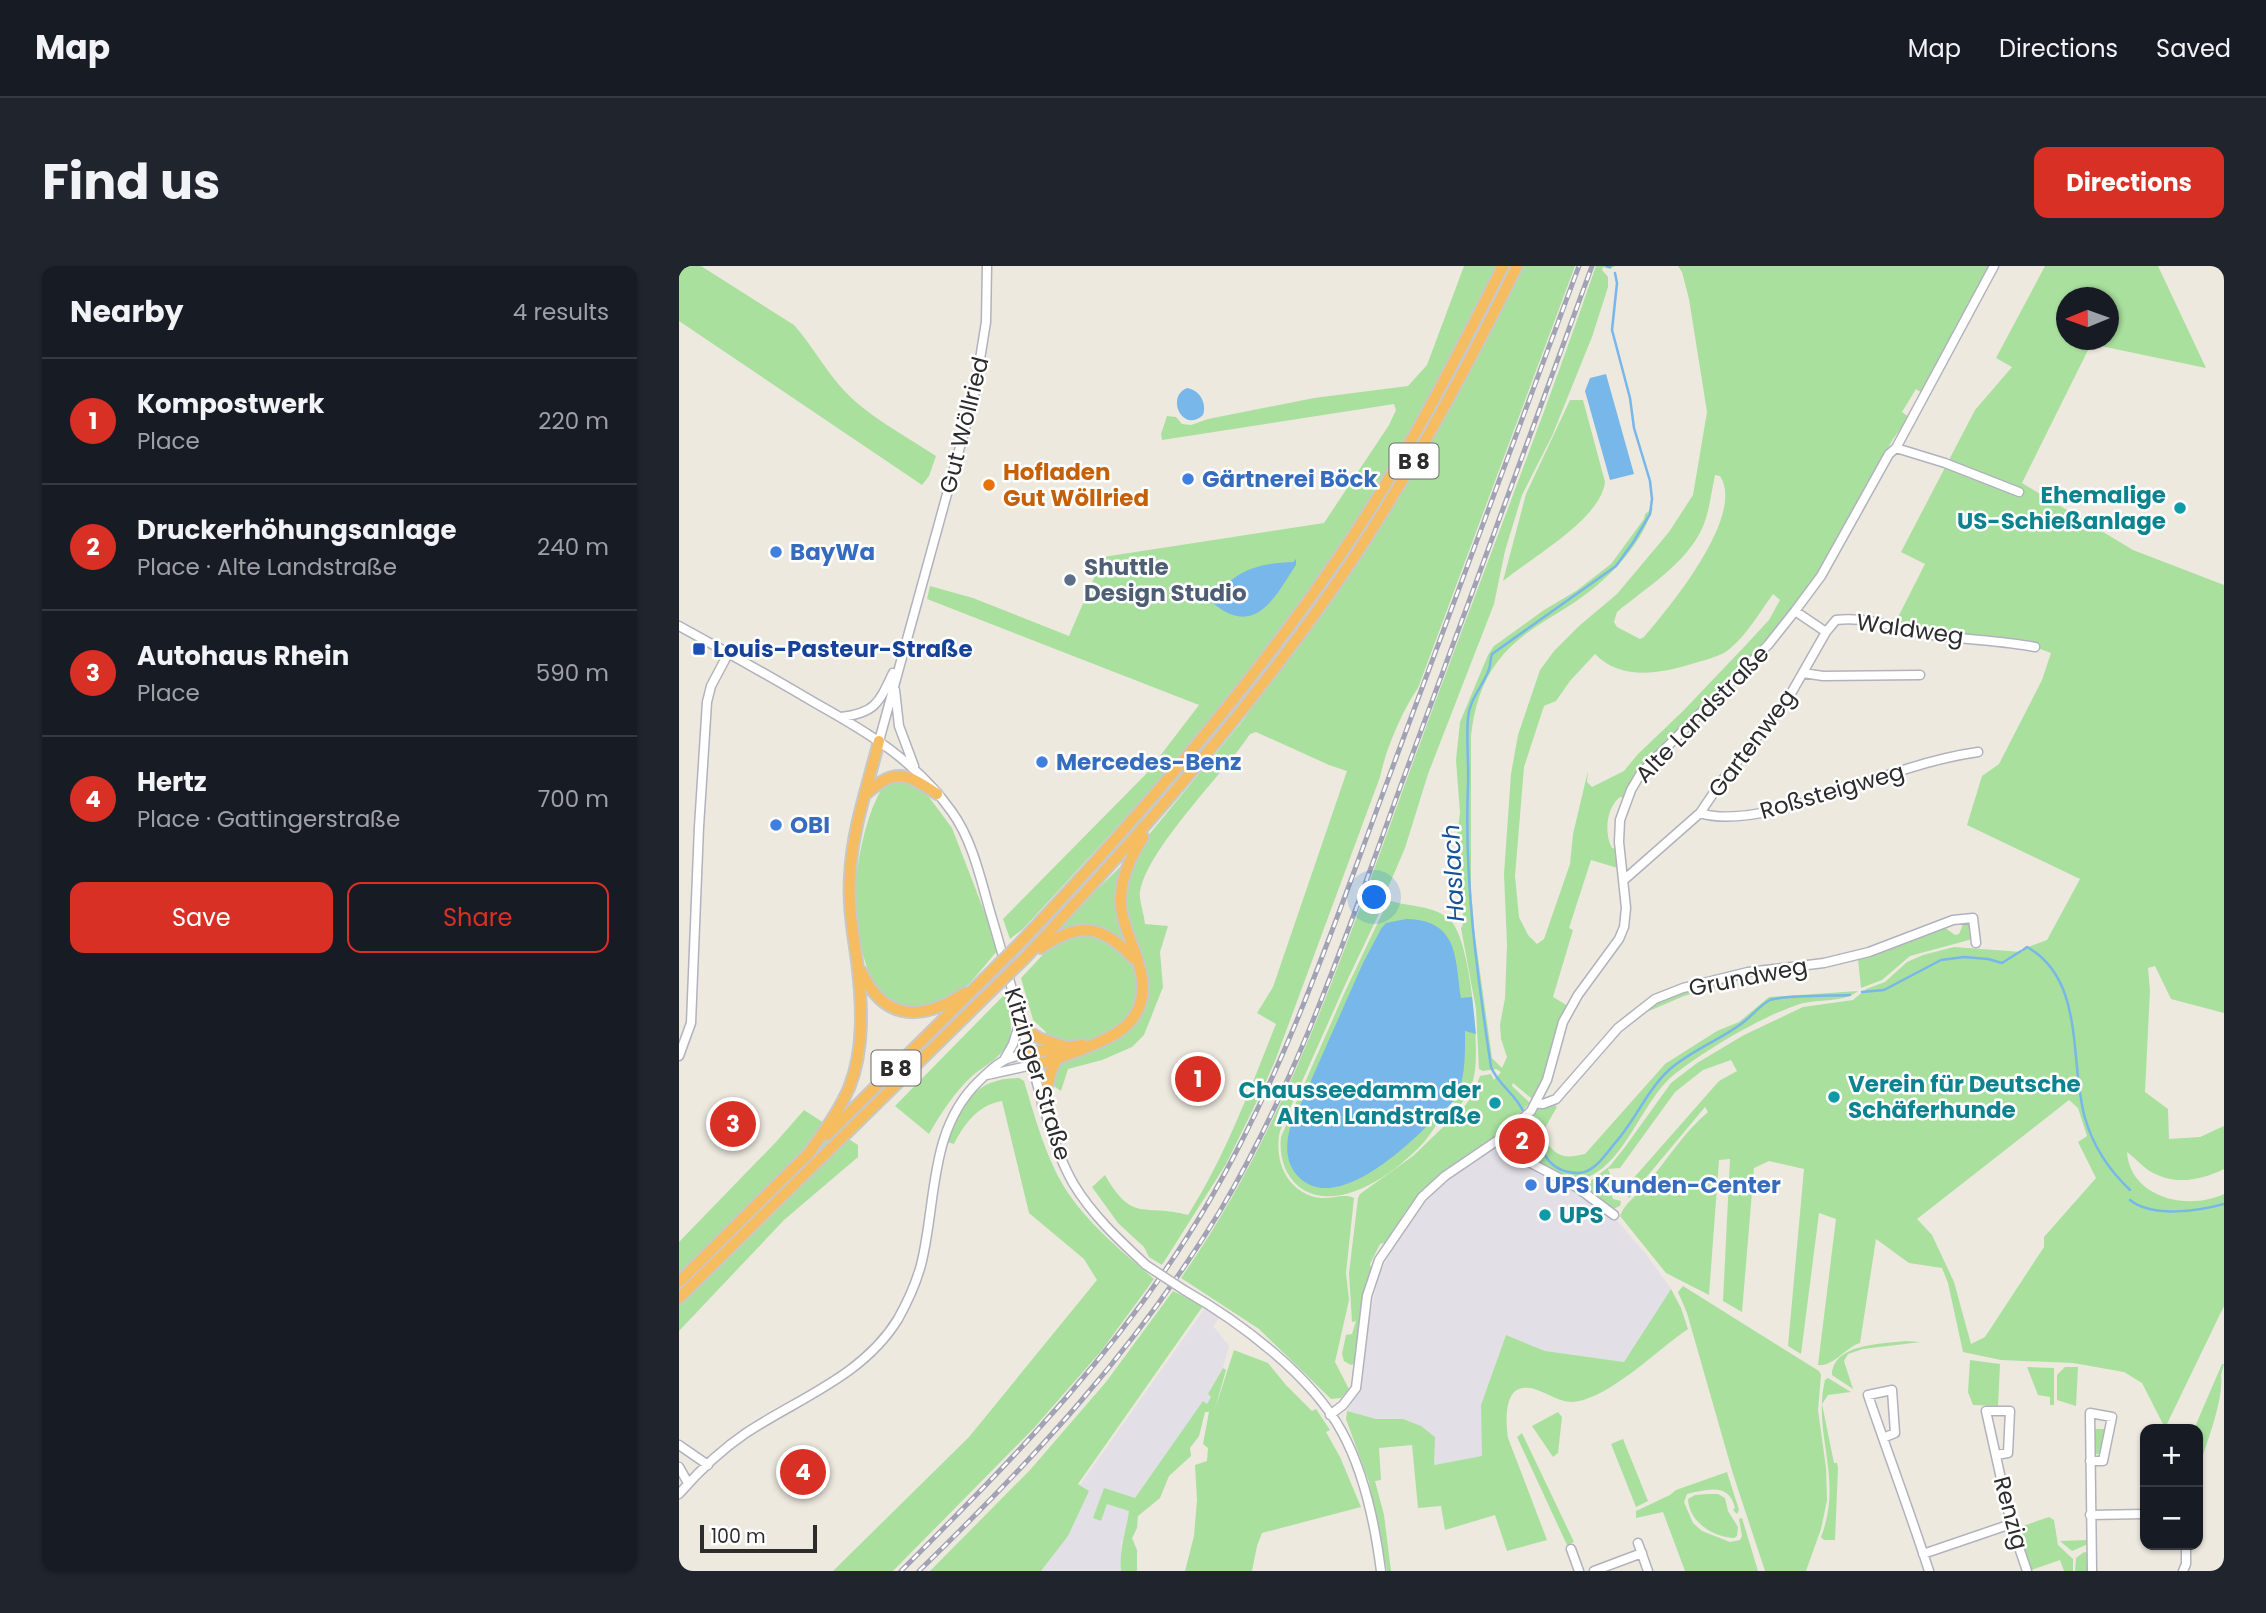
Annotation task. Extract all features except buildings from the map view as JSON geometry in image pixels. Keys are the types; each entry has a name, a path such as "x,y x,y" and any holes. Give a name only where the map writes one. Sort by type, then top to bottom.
{"highway":[{"name":"B 8","path":"679,1282 1022,941 1100,858 1204,737 1266,658 1339,556 1404,452 1457,358 1503,266"},
{"name":"B 8","path":"679,1298 1024,959 1159,811 1273,670 1351,561 1416,459 1470,362 1517,266"},
{"path":"807,1156 849,1088 856,1064 861,1033 849,878 852,848 879,741"},
{"path":"866,794 890,776 901,775 911,777 937,794"},
{"path":"1032,1065 1057,1059 1112,1037 1128,1026 1137,1012 1142,979 1124,924 1122,886 1135,850 1159,811"},
{"path":"1024,959 1067,932 1092,930 1108,935 1121,944 1137,962"},
{"path":"857,962 873,992 894,1008 905,1012 939,1009 984,979"},
{"path":"1021,1025 1041,1038 1066,1047"},
{"path":"1029,1053 1097,1043"},
{"path":"1044,1104 1051,1070 1057,1059"}],"street":[{"name":"Gut Wöllried","path":"903,655 979,370 986,322 987,266"},
{"name":"Alte Landstraße","path":"1330,1415 1343,1405 1356,1388 1367,1296 1379,1260 1422,1197 1445,1177 1501,1138 1533,1107 1547,1080 1563,1022 1578,995 1619,939 1626,911 1625,879 1619,842 1620,820 1627,797 1641,773 1768,645 1821,576 1889,454 1896,448 1994,266"},
{"path":"1896,448 1945,463 2019,492"},
{"name":"Waldweg","path":"1795,611 1826,632 1836,620 1859,620 1882,622 1929,634 2035,647"},
{"name":"Kitzinger Straße","path":"679,626 879,741 915,769 961,826 1000,944 1059,1153 1073,1183 1108,1230 1146,1265 1207,1303 1270,1349 1330,1415 1352,1454 1367,1497 1381,1571"},
{"name":"Gartenweg","path":"1700,813 1721,782 1789,697 1826,632"},
{"path":"679,1056 691,1023 707,702 711,686 728,654"},
{"path":"879,741 903,655"},
{"path":"841,717 867,712 876,705 903,655"},
{"name":"Gartenweg","path":"1803,673 1823,676 1920,675"},
{"path":"895,684 899,726 915,769"},
{"name":"Roßsteigweg","path":"1700,813 1710,816 1747,816 1804,803 1955,755 1978,752"},
{"path":"1625,879 1700,813"},
{"name":"Grundweg","path":"1533,1107 1556,1099 1601,1046 1637,1012 1655,999 1683,988 1748,972 1824,963 1869,952 1953,920 1973,918 1976,943"},
{"path":"679,1494 745,1434 833,1383 862,1361 897,1320 921,1268 939,1152 948,1124 960,1103 984,1076 1004,1060 1021,1025"},
{"path":"1004,1060 1029,1053"},
{"path":"984,1076 1032,1065"},
{"path":"1501,1138 1512,1153 1578,1188 1614,1215"},
{"path":"1883,1438 1895,1433 1892,1390 1868,1395 1929,1571"},
{"name":"Renzig","path":"1996,1455 2008,1453 2010,1411 1986,1411 2011,1524 2027,1571"},
{"path":"2090,1461 2103,1461 2112,1417 2090,1413 2090,1461 2090,1514 2092,1571"},
{"path":"679,1446 708,1465"},
{"path":"679,1467 688,1483"},
{"path":"2090,1514 2140,1514"},
{"path":"1923,1554 2011,1524"},
{"path":"1638,1543 1648,1571"},
{"path":"1571,1549 1579,1571"},
{"path":"2183,1571 2186,1550"},
{"path":"1594,1571 1642,1553"}],"shaded area":[{"path":"1499,1149 1550,1175 1613,1216 1646,1254 1671,1289 1624,1362 1545,1351 1506,1335 1481,1405 1483,1456 1434,1465 1403,1419 1376,1419 1347,1411 1362,1386 1369,1322 1378,1277 1401,1233 1430,1196 1447,1181 1492,1150"},
{"path":"1205,1308 1219,1318 1213,1326 1229,1346 1223,1368 1208,1394 1211,1397 1207,1404 1203,1402 1135,1498 1104,1489 1093,1518 1101,1521 1107,1504 1129,1511 1125,1537 1121,1543 1121,1571 1041,1571 1068,1536 1088,1490 1080,1485"}],"green space":[{"path":"679,266 701,266 794,325 850,397 873,416 936,456 929,476 922,485 679,321"},
{"path":"1464,266 1497,266 1417,419 1326,565 1235,692 1184,757 1023,929 1010,939 1003,919 1147,773 1199,705 927,599 930,586 973,598 1069,636 1103,557 1324,523 1389,425 1396,410 1394,404 1162,440 1161,434 1167,416 1176,417 1182,424 1191,425 1208,419 1314,398 1408,386 1427,365"},
{"path":"1521,266 1575,266 1418,688 1390,743 1380,777 1275,1061 1226,1164 1162,1265 1149,1257 1144,1247 1118,1223 1092,1187 1105,1175 1115,1190 1132,1206 1188,1215 1226,1145 1276,1024 1257,1013 1273,987 1347,771 1256,732 1250,734 1167,838 1143,881 1140,898 1145,924 1168,926 1160,952 1163,987 1144,1035 1132,1047 1102,1060 1068,1069 1061,1091 1055,1087 1055,1072 1061,1062 1114,1041 1130,1030 1140,1014 1145,999 1127,923 1123,889 1142,843 1244,719 1338,585"},
{"path":"1596,266 1615,266 1610,269 1603,267 1602,270 1608,277 1608,287 1592,337 1552,436 1522,495 1505,551 1494,604 1428,774 1405,848 1384,903 1280,1131 1278,1142 1281,1164 1292,1183 1309,1195 1321,1198 1354,1198 1346,1273 1349,1300 1335,1362 1349,1389 1341,1398 1331,1399 1259,1329 1181,1278 1220,1218 1255,1155 1315,1025 1530,451"},
{"path":"1678,266 1990,266 1922,393 1916,389 1902,412 1909,417 1893,439 1820,569 1767,641 1652,757 1625,798 1620,797 1615,802 1609,814 1608,836 1612,848 1618,849 1621,869 1591,860 1569,928 1573,930 1553,997 1568,1006 1534,1099 1513,1083 1512,1086 1530,1103 1517,1116 1518,1119 1505,1131 1437,1177 1405,1212 1387,1242 1380,1244 1370,1264 1372,1272 1357,1363 1351,1365 1344,1361 1342,1354 1346,1335 1352,1334 1356,1321 1352,1322 1349,1273 1360,1194 1413,1156 1464,1107 1473,1095 1480,1076 1491,1074 1494,1080 1501,1072 1496,1069 1479,1069 1476,1009 1461,928 1464,922 1460,890 1461,845 1457,836 1460,813 1456,760 1460,722 1494,646 1611,564 1645,514 1653,508 1632,549 1611,572 1588,593 1514,643 1487,678 1476,706 1471,736 1471,888 1492,1058 1502,1068 1507,1057 1500,1025 1505,998 1507,945 1504,874 1511,774 1518,735 1540,670 1554,651 1579,626 1617,594 1669,532 1693,495 1707,412 1689,299","holes":["1715,475 1720,476 1725,493 1723,514 1714,536 1686,584 1644,637 1640,639 1617,627 1614,622 1617,612 1669,571 1700,533","1773,594 1780,600 1769,620 1624,771 1592,787 1587,782 1588,771 1573,834 1570,864 1544,939 1537,944 1528,935 1519,917 1515,876 1524,767 1544,706 1556,701 1595,654 1618,669 1644,673 1671,669 1724,653 1745,634"]},
{"path":"2045,266 2158,266 2206,368 2119,350 2119,287 2056,287 2056,350 2088,350 2022,483 2133,550 2224,585 2224,1013 2171,999 2155,966 2148,968 2150,990 2145,1092 2168,1109 2169,1139 2200,1137 2224,1126 2224,1169 2196,1179 2176,1180 2148,1170 2127,1152 2131,1168 2138,1180 2163,1197 2194,1201 2224,1194 2224,1306 2167,1424 2163,1424 2142,1383 2124,1372 2073,1363 2001,1360 1963,1352 1948,1283 1942,1268 1909,1263 1876,1239 1860,1343 1829,1363 1818,1365 1836,1219 1819,1213 1801,1354 1788,1346 1804,1169 1769,1161 1754,1168 1742,1312 1723,1301 1730,1159 1719,1160 1709,1295 1666,1273 1620,1216 1627,1204 1708,1112 1705,1107 1629,1198 1624,1189 1719,1081 1737,1071 1731,1060 1703,1070 1675,1092 1620,1168 1608,1169 1617,1190 1610,1189 1613,1199 1621,1201 1620,1206 1613,1209 1588,1189 1589,1182 1610,1166 1671,1083 1697,1063 1744,1035 1803,1007 1853,1000 1866,989 1885,982 1907,962 1923,955 1954,947 2022,952 2047,940 2080,879 1967,825 1982,776 1999,764 2042,680 2051,653 2035,647 1930,634 1894,625 1925,564 1901,552 1975,410 2012,367 1996,358","holes":["2069,1100 2078,1108 2087,1136 2078,1142 2096,1178 2044,1237 2044,1247 1985,1337 1971,1344 1954,1282 1932,1235 1917,1219"]},
{"path":"1570,400 1583,400 1605,482 1601,496 1578,524 1503,581 1526,494"},
{"path":"901,778 923,789 952,828 998,947 963,989 943,1003 927,1008 903,1007 889,1001 869,972 858,932 856,879 868,819 883,786"},
{"path":"1125,862 1119,886 1132,952 1109,934 1051,935"},
{"path":"1391,901 1435,911 1448,918 1456,928 1467,965 1474,1014 1476,1056 1472,1084 1461,1104 1452,1102 1424,1142 1383,1177 1348,1193 1330,1196 1314,1194 1298,1186 1289,1176 1282,1157 1281,1137 1343,996 1387,903"},
{"path":"1964,922 1971,925 1972,937 1969,940 1910,956 1882,980 1861,988 1858,959 1944,927 1955,935 1959,934"},
{"path":"1081,934 1110,942 1128,958 1136,978 1135,1000 1125,1020 1106,1035 1079,1042 1044,1037 1046,1032 1033,1020 1021,978 1052,945"},
{"path":"1748,975 1749,978 1684,996 1649,1011 1647,1009 1672,994"},
{"path":"1858,991 1844,998 1804,1003 1782,1011 1734,1035 1689,1063 1664,1084 1613,1158 1586,1178 1564,1175 1524,1153 1530,1143 1520,1133 1509,1141 1539,1107 1553,1103 1557,1107 1541,1135 1559,1154 1585,1154 1665,1064 1717,1031 1739,1022 1769,997"},
{"path":"1005,994 1011,1025 1008,1043 997,1057 959,1089 929,1134 895,1106"},
{"path":"1019,1078 1024,1081 1054,1168 1073,1200 1098,1229 1154,1279 1102,1350 1034,1428 893,1571 833,1571 969,1437 1097,1280 1084,1259 1029,1213 1002,1101 993,1103 973,1116 954,1144 944,1141 964,1105 980,1088 1004,1079"},
{"path":"804,1110 858,1145 858,1157 784,1220 679,1331 679,1242"},
{"path":"1683,1286 1819,1371 1821,1375 1818,1410 1826,1468 1827,1500 1821,1529 1806,1571 1765,1571 1733,1474 1687,1313 1678,1292"},
{"path":"1671,1289 1688,1329 1616,1384 1585,1399 1571,1402 1532,1388 1519,1389 1511,1397 1507,1411 1508,1438 1547,1540 1507,1551 1495,1515 1445,1530 1441,1506 1418,1508 1412,1445 1379,1448 1381,1480 1375,1481 1384,1515 1391,1571 1387,1571 1369,1482 1346,1419 1347,1411 1376,1419 1403,1419 1421,1426 1435,1437 1434,1465 1482,1456 1481,1405 1506,1335 1545,1351 1624,1362"},
{"path":"1173,1291 1203,1306 1078,1484 1089,1491 1068,1536 1041,1571 930,1571 1030,1470 1106,1382"},
{"path":"1905,1341 1921,1342 1863,1349 1848,1354 1844,1361 1853,1389 1832,1375 1835,1364 1850,1351"},
{"path":"1234,1350 1268,1363 1312,1411 1316,1409 1330,1430 1326,1432 1340,1457 1361,1507 1262,1533 1252,1571 1185,1571 1194,1536 1197,1500 1195,1465 1207,1461 1208,1448 1203,1444 1209,1412 1205,1412 1199,1436 1190,1448 1191,1456 1169,1476 1160,1498 1138,1516 1137,1528 1132,1538 1137,1550 1137,1571 1121,1571 1129,1511 1107,1504 1101,1521 1093,1518 1104,1488 1135,1498 1203,1401 1207,1404 1211,1397 1208,1394 1223,1368 1226,1370 1215,1409"},
{"path":"1970,1360 2000,1364 1998,1406 1973,1405 1968,1392"},
{"path":"2224,1364 2217,1408 2203,1454 2203,1424 2196,1424"},
{"path":"2027,1367 2054,1368 2054,1405 2050,1405 2050,1397 2038,1395"},
{"path":"2065,1367 2078,1367 2076,1406 2057,1400 2057,1375"},
{"path":"1828,1378 1851,1392 1828,1395 1822,1404 1825,1380"},
{"path":"1822,1404 1834,1463 1837,1463 1838,1468 1835,1540 1824,1540 1821,1537 1830,1495"},
{"path":"1558,1412 1562,1417 1558,1453 1553,1457 1532,1426"},
{"path":"2092,1429 2107,1429 2102,1454 2093,1454"},
{"path":"1522,1433 1574,1542 1567,1545 1517,1437"},
{"path":"1623,1439 1648,1501 1636,1507 1611,1444"},
{"path":"1727,1472 1739,1510 1737,1514 1733,1510 1735,1508 1732,1500 1723,1491 1687,1494 1684,1502 1693,1523 1702,1531 1730,1542 1740,1540 1742,1536 1739,1519 1742,1518 1758,1571 1685,1571 1663,1512 1636,1518 1636,1511 1676,1490"},
{"path":"1718,1494 1725,1498 1728,1511 1738,1527 1737,1536 1734,1538 1718,1535 1703,1527 1689,1507 1688,1499 1695,1495"},
{"path":"2049,1517 2054,1520 2058,1545 2073,1559 2073,1571 2064,1571 2060,1560 2031,1570 2017,1528"},
{"path":"2088,1540 2088,1544 2072,1551 2060,1541"},
{"path":"2084,1552 2089,1553 2089,1571 2075,1571 2076,1558"}],"water":[{"path":"1606,374 1634,474 1610,480 1585,391 1590,378"},
{"path":"1187,388 1196,391 1203,402 1203,415 1196,420 1183,417 1177,406 1177,399"},
{"path":"1296,559 1296,565 1283,586 1258,612 1237,616 1205,598 1214,598 1230,581 1249,570 1269,564 1293,562"},
{"path":"1406,919 1436,926 1445,934 1455,956 1461,998 1472,997 1476,1034 1465,1031 1464,1066 1459,1091 1451,1104 1408,1144 1370,1173 1350,1183 1330,1188 1312,1186 1296,1174 1288,1158 1290,1128 1363,963 1381,929 1386,923"}],"waterway":[{"name":"Haslach","path":"1524,1113 1491,1067 1486,1032 1470,891 1467,821 1468,718 1471,705 1487,675 1492,654 1616,566 1650,514 1650,481 1634,428 1630,398 1612,330 1617,283 1615,273"},
{"name":"Haslach","path":"2023,950 2027,947 2046,962 2059,980 2072,1024 2080,1096 2088,1128 2103,1157 2130,1190"},
{"name":"Haslach","path":"1862,992 1884,990 1941,960 1964,957 2002,963 2021,951"},
{"name":"Haslach","path":"1527,1119 1550,1162 1566,1172 1584,1172 1604,1157 1669,1070 1741,1024 1766,1002 1786,997 1850,995"},
{"name":"Haslach","path":"2130,1200 2139,1206 2163,1211 2189,1211 2224,1204"}],"railway":[{"path":"901,1571 1029,1440 1107,1349 1178,1251 1238,1149 1286,1047 1328,943 1579,266"},
{"path":"919,1571 1042,1444 1118,1356 1188,1261 1248,1160 1298,1056 1341,948 1592,266"}],"place":[{"name":"Gärtnerei Böck","path":"1188,479"},
{"name":"Hofladen Gut Wöllried","path":"989,485"},
{"name":"Ehemalige US-Schießanlage","path":"2180,508"},
{"name":"BayWa","path":"776,552"},
{"name":"Shuttle Design Studio","path":"1070,580"},
{"name":"Louis-Pasteur-Straße","path":"699,649"},
{"name":"Mercedes-Benz","path":"1042,762"},
{"name":"OBI","path":"776,825"},
{"name":"Kompostwerk","path":"1198,1079"},
{"name":"Verein für Deutsche Schäferhunde","path":"1834,1097"},
{"name":"Chausseedamm der Alten Landstraße","path":"1495,1103"},
{"name":"Autohaus Rhein","path":"733,1124"},
{"name":"Druckerhöhungsanlage","path":"1522,1141"},
{"name":"UPS Kunden-Center","path":"1531,1185"},
{"name":"UPS","path":"1545,1215"},
{"name":"Hertz","path":"803,1472"}]}
